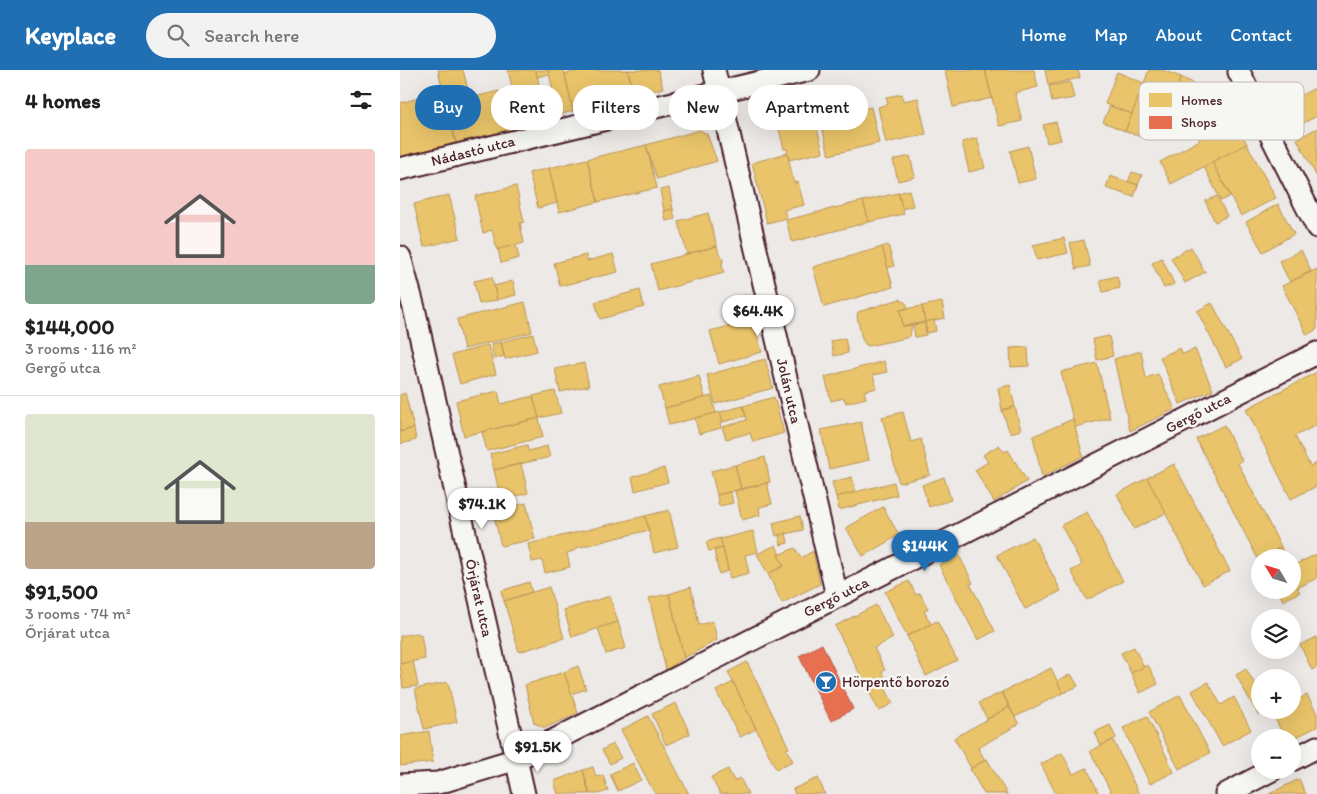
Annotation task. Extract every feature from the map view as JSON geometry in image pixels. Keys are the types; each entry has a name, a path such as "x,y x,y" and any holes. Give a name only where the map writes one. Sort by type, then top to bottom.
{"street":[{"name":"Jolán utca","path":"714,70 717,85"},
{"name":"Nádastó utca","path":"738,87 809,70"},
{"name":"Nádastó utca","path":"400,169 669,104"},
{"name":"Jolán utca","path":"728,130 837,596"},
{"path":"1273,140 1317,227"},
{"name":"Őrjárat utca","path":"400,257 414,308 524,794"},
{"name":"Gergő utca","path":"400,785 438,783 517,759 1317,353"},
{"path":"1301,755 1317,747"},
{"path":"1226,794 1255,779"}],"building: Homes":[{"path":"438,70 463,70 467,85 442,85"},
{"path":"508,70 536,70 539,85 512,85"},
{"path":"536,70 548,70 549,74 537,77"},
{"path":"548,70 564,70 573,111 563,114 563,85 552,85"},
{"path":"583,70 628,70 631,85 573,85 573,111 565,74"},
{"path":"628,70 658,70 663,88 659,89 659,85 631,85"},
{"path":"985,70 992,98 953,107 945,71"},
{"path":"985,70 1034,70 1038,87 1015,93 1022,121 999,126"},
{"path":"1045,70 1078,70 1080,78 1048,85"},
{"path":"1149,70 1162,70 1181,77 1179,82 1144,82"},
{"path":"1117,72 1142,82 1139,82 1139,96 1132,114 1105,104"},
{"path":"1181,77 1191,82 1179,82"},
{"path":"1070,82 1074,98 1052,102 1049,86"},
{"path":"1315,88 1317,91 1317,116 1304,123 1304,94"},
{"path":"491,93 491,130 509,130 456,143 453,130 481,130 481,95"},
{"path":"902,94 903,101 918,98 926,134 886,143 878,107 888,104 886,97"},
{"path":"1139,95 1139,136 1125,131"},
{"path":"415,99 415,130 453,130 456,143 400,158 400,103"},
{"path":"1110,106 1132,114 1125,131 1103,122"},
{"path":"871,107 879,143 829,155 823,130 868,130 868,108"},
{"path":"1056,122 1061,140 1047,143 1043,125"},
{"path":"1317,128 1317,177 1298,140 1304,140 1304,135"},
{"path":"700,130 707,134 717,161 657,179 646,145"},
{"path":"779,130 818,130 823,152 789,160 787,149 784,149"},
{"path":"977,138 985,168 969,172 962,142"},
{"path":"1200,140 1245,140 1247,144 1171,184 1160,162"},
{"path":"1247,144 1276,198 1241,216 1212,162"},
{"path":"646,145 657,188 598,202 587,159"},
{"path":"1028,146 1036,179 1018,183 1010,151"},
{"path":"787,153 794,183 798,182 804,205 784,210 787,218 767,223 752,163"},
{"path":"910,156 915,177 898,181 893,160"},
{"path":"587,159 598,202 559,212 549,168"},
{"path":"1212,162 1230,196 1221,201 1204,167"},
{"path":"549,168 557,203 538,208 529,173"},
{"path":"1132,172 1142,175 1138,185 1128,182"},
{"path":"1110,176 1138,185 1134,197 1106,188"},
{"path":"516,186 524,222 520,223 524,243 497,250 492,230 483,233 475,196"},
{"path":"669,188 673,209 664,211 660,190"},
{"path":"909,190 913,206 902,209 898,193"},
{"path":"898,193 904,214 869,222 863,201"},
{"path":"449,195 460,238 424,247 414,204"},
{"path":"1217,196 1227,216 1215,222 1205,201"},
{"path":"863,201 869,222 792,242 786,220"},
{"path":"1278,204 1294,234 1263,252 1246,222"},
{"path":"673,209 675,219 666,221 664,211"},
{"path":"708,213 717,246 687,254 678,221"},
{"path":"1064,238 1068,253 1037,260 1033,245"},
{"path":"1084,240 1090,266 1076,269 1070,243"},
{"path":"516,245 519,258 501,263 498,249"},
{"path":"888,245 894,266 887,268 882,247"},
{"path":"717,246 719,254 723,259 724,273 658,291 651,264"},
{"path":"882,247 893,287 824,307 813,267"},
{"path":"1191,247 1205,272 1185,283 1171,258"},
{"path":"1301,250 1311,271 1290,282 1279,261"},
{"path":"613,254 618,272 560,286 554,263 586,255 587,261"},
{"path":"1162,258 1174,284 1164,288 1152,263"},
{"path":"1317,269 1317,329 1307,335 1282,286"},
{"path":"1117,276 1120,288 1103,292 1100,280"},
{"path":"492,277 497,300 479,304 474,281"},
{"path":"513,281 516,295 497,300 494,286"},
{"path":"640,290 644,307 600,319 595,302"},
{"path":"746,295 752,314 732,319 727,301"},
{"path":"900,299 906,303 908,308 900,310 903,326 912,325 910,335 906,338 866,345 862,339 857,316 858,312"},
{"path":"525,302 532,332 464,349 457,319"},
{"path":"942,302 945,318 925,322 922,306"},
{"path":"1212,303 1242,359 1226,367 1197,311"},
{"path":"922,306 925,322 903,326 900,310"},
{"path":"753,320 762,352 719,364 710,331"},
{"path":"934,320 936,331 927,333 925,322"},
{"path":"925,323 926,335 915,337 913,325"},
{"path":"533,334 537,351 505,359 501,342"},
{"path":"1109,336 1113,356 1097,360 1093,339"},
{"path":"845,338 848,353 834,356 831,341"},
{"path":"501,342 504,356 494,359 491,344"},
{"path":"488,345 496,374 460,384 452,355"},
{"path":"1028,347 1029,366 1011,367 1010,348"},
{"path":"1180,348 1183,354 1195,349 1213,390 1180,404 1160,357"},
{"path":"1141,351 1146,378 1158,374 1175,409 1130,431 1114,359"},
{"path":"765,359 773,388 715,404 707,375"},
{"path":"884,361 887,372 873,375 877,388 864,391 866,398 846,403 844,398 831,401 825,377"},
{"path":"584,363 589,386 560,392 555,369"},
{"path":"1097,363 1110,418 1075,427 1061,372"},
{"path":"1317,372 1317,425 1295,436 1310,466 1317,463 1317,486 1291,499 1246,409"},
{"path":"699,376 705,398 665,408 659,387"},
{"path":"1010,385 1015,407 1002,410 998,388"},
{"path":"498,391 501,404 533,396 539,418 464,436 456,401"},
{"path":"555,391 561,413 539,418 533,396"},
{"path":"405,393 414,428 400,432 400,395"},
{"path":"711,396 716,413 669,425 665,408"},
{"path":"774,397 784,433 753,442 750,433 726,439 722,427 747,420 743,406"},
{"path":"743,406 746,416 723,422 720,412"},
{"path":"1015,407 1021,430 1010,433 1002,410"},
{"path":"720,412 723,422 720,423 721,428 699,434 695,418"},
{"path":"903,412 911,442 921,439 930,475 899,483 882,417"},
{"path":"539,418 543,437 487,451 482,432"},
{"path":"1073,419 1083,456 1042,477 1033,436"},
{"path":"861,422 869,460 829,469 821,430"},
{"path":"1224,425 1242,461 1238,463 1281,547 1277,549 1253,549 1196,439"},
{"path":"414,428 416,440 400,444 400,432"},
{"path":"527,445 528,451 547,446 550,457 494,470 490,454"},
{"path":"999,445 1004,452 1008,450 1027,481 994,502 975,470 988,462 983,455"},
{"path":"765,457 770,482 741,489 735,465"},
{"path":"521,464 528,493 501,500 494,470"},
{"path":"1174,464 1230,571 1203,585 1147,478"},
{"path":"735,465 741,489 717,495 711,471"},
{"path":"664,468 668,482 635,491 632,477"},
{"path":"852,477 856,492 836,497 832,482"},
{"path":"944,477 951,500 929,507 922,485"},
{"path":"1147,478 1166,513 1134,529 1117,494"},
{"path":"894,482 897,495 839,510 836,497"},
{"path":"767,483 772,504 759,507 760,515 742,520 735,491"},
{"path":"731,492 733,503 719,506 717,495"},
{"path":"526,503 535,539 501,546 493,511"},
{"path":"883,507 899,535 863,556 846,528"},
{"path":"669,510 678,547 654,553 645,516"},
{"path":"1087,512 1123,581 1087,600 1071,571 1082,565 1061,525"},
{"path":"645,516 649,530 576,548 576,550 567,553 570,567 545,573 542,560 532,562 528,544"},
{"path":"800,516 803,530 776,536 773,523"},
{"path":"753,531 758,552 745,555 749,573 730,578 720,539"},
{"path":"786,533 788,543 781,545 779,535"},
{"path":"1033,537 1061,591 1025,609 997,555"},
{"path":"720,538 723,548 709,551 706,542"},
{"path":"776,545 784,566 768,574 757,554"},
{"path":"723,548 728,571 719,574 714,550"},
{"path":"795,548 801,558 813,551 820,584 782,603 768,574 784,566 778,555"},
{"path":"1317,554 1317,578 1301,586 1301,562"},
{"path":"959,555 973,583 970,584 995,631 978,640 939,565"},
{"path":"909,581 916,595 920,593 928,609 924,611 931,624 907,636 885,592"},
{"path":"529,582 532,592 504,601 501,591"},
{"path":"549,587 564,638 519,652 504,601"},
{"path":"691,587 699,625 713,621 717,640 684,658 669,594"},
{"path":"669,594 684,658 666,670 649,598"},
{"path":"610,596 618,622 572,637 564,610"},
{"path":"876,605 893,638 874,648 885,670 882,672 890,686 885,688 893,703 879,711 835,626"},
{"path":"937,621 957,660 926,676 907,636"},
{"path":"618,622 626,648 606,654 598,628"},
{"path":"417,633 421,635 425,659 400,664 400,636"},
{"path":"1317,637 1317,667 1312,670 1301,647 1301,645"},
{"path":"1134,647 1144,667 1131,673 1121,653"},
{"path":"413,661 418,686 403,688 400,664"},
{"path":"747,662 789,748 786,749 793,761 776,769 728,672"},
{"path":"1148,665 1158,684 1140,693 1131,673"},
{"path":"578,666 586,689 571,694 564,672"},
{"path":"1051,668 1063,693 1015,717 1002,692"},
{"path":"1246,669 1251,678 1251,702 1236,675"},
{"path":"564,672 578,713 545,728 534,723 525,685"},
{"path":"1071,674 1078,686 1063,693 1057,681"},
{"path":"448,682 457,722 424,729 415,689"},
{"path":"733,682 756,729 740,737 716,691"},
{"path":"1208,682 1221,705 1234,697 1251,730 1222,746 1192,691"},
{"path":"1002,692 1009,707 987,719 979,703"},
{"path":"1180,695 1210,753 1179,769 1149,712"},
{"path":"1307,695 1317,713 1317,727 1301,735 1301,729 1280,729 1275,719 1301,719 1301,698"},
{"path":"676,703 690,734 666,745 652,714"},
{"path":"1009,707 1019,724 978,748 985,760 971,768 954,738"},
{"path":"648,716 689,794 655,794 621,730"},
{"path":"1147,716 1174,772 1150,784 1123,728"},
{"path":"1110,725 1116,738 1101,746 1095,732"},
{"path":"429,731 433,762 400,766 400,736"},
{"path":"1113,740 1139,794 1112,794 1090,751"},
{"path":"613,744 621,758 610,764 602,750"},
{"path":"1062,753 1073,774 1087,768 1099,794 1056,794 1041,764"},
{"path":"987,759 1007,794 984,794 970,769"},
{"path":"633,763 641,780 618,791 610,774"},
{"path":"593,767 596,777 603,775 608,791 590,794 583,770"},
{"path":"728,769 734,781 740,778 748,794 720,794 711,777"},
{"path":"583,770 589,794 558,794 554,781"},
{"path":"818,778 825,794 795,794 793,789"},
{"path":"1299,779 1306,794 1269,794"}],"building: Shops":[{"name":"Hörpentő borozó","path":"822,644 853,709 831,721 799,656"}],"place":[{"name":"Hörpentő borozó","path":"826,682"}]}
